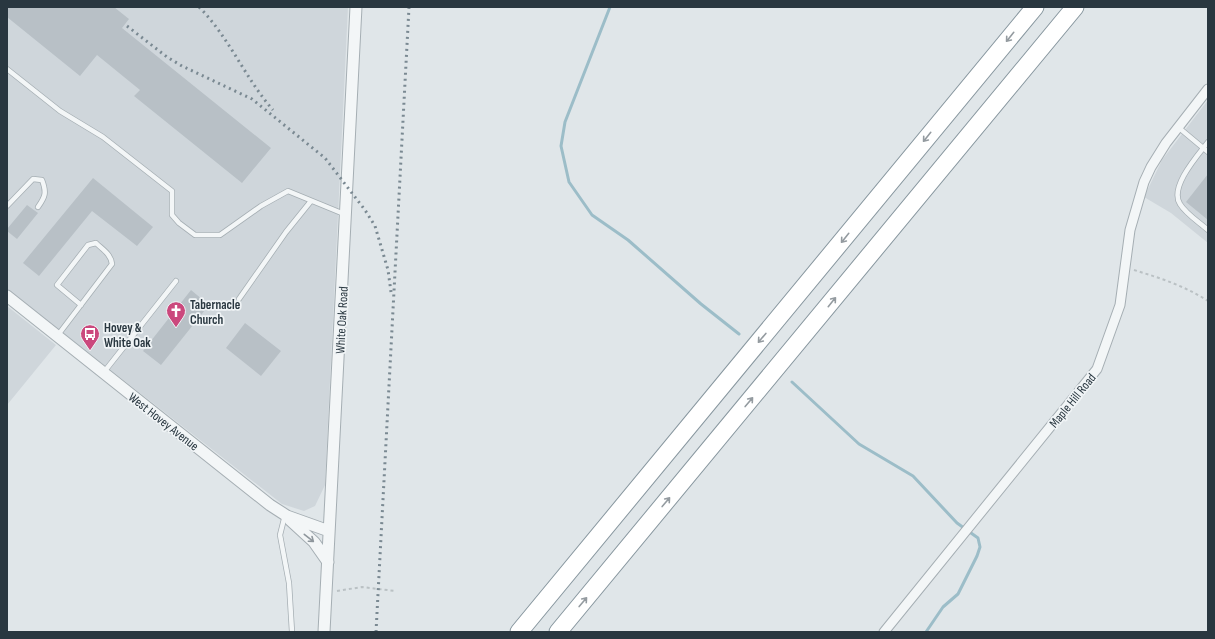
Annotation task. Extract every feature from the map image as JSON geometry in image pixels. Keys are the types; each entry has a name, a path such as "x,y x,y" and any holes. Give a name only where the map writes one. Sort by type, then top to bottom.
{"highway":[{"path":"519,632 1035,7"},
{"path":"558,632 1075,7"}],"street":[{"name":"White Oak Road","path":"324,632 356,7"},
{"name":"Maple Hill Road","path":"884,632 1097,369 1120,305 1130,230 1141,189 1151,167 1178,127 1208,89"},
{"name":"West Hovey Avenue","path":"7,296 102,373 286,516 330,531"},
{"path":"286,516 314,542 328,562"}],"lane":[{"path":"7,69 60,111 103,137 172,191 172,215 179,223 195,235 220,235 261,206 288,191 346,214"},
{"path":"1178,127 1208,152"},
{"path":"1208,142 1182,179 1177,192 1177,199 1180,206 1208,230"},
{"path":"7,206 33,179 42,180 44,185 45,196 38,207"},
{"path":"239,299 286,232 311,201"},
{"path":"57,337 112,264 107,253 96,243 88,245 57,285 81,305"},
{"path":"102,373 176,281"},
{"path":"286,516 280,535 289,583 292,632"}],"path":[{"path":"1126,268 1164,279 1197,293 1208,301"},
{"path":"326,593 362,587 395,591"}],"shaded area":[{"path":"7,7 348,7 325,485 315,506 304,511 282,504 7,289"},
{"path":"1208,100 1208,243 1171,213 1144,197 1162,160"},
{"path":"7,306 56,345 7,405"}],"building":[{"path":"7,7 114,7 129,19 122,28 271,148 242,183 134,96 140,90 97,55 80,76 7,17"},
{"path":"1208,174 1208,220 1186,202"},
{"path":"93,178 153,227 137,246 92,211 39,276 23,263"},
{"path":"27,205 38,213 17,239 7,231 7,229"},
{"name":"Tabernacle Church","path":"191,290 209,305 161,365 143,351"},
{"path":"245,323 281,351 261,376 226,348"}],"waterway":[{"path":"610,7 565,122 561,146 569,182 592,215 628,240 701,304 739,334"},
{"path":"792,382 859,444 913,476 957,523 978,538 980,547 977,556 958,594 943,607 926,632"}],"railway":[{"path":"199,7 219,31 254,85 273,110"},
{"path":"376,632 409,7"},
{"path":"127,26 167,57 182,66 252,99 325,158 365,210 375,226 388,270 391,292"}],"place":[{"name":"Tabernacle Church","path":"176,328"},
{"name":"Hovey & White Oak","path":"90,351"}]}
